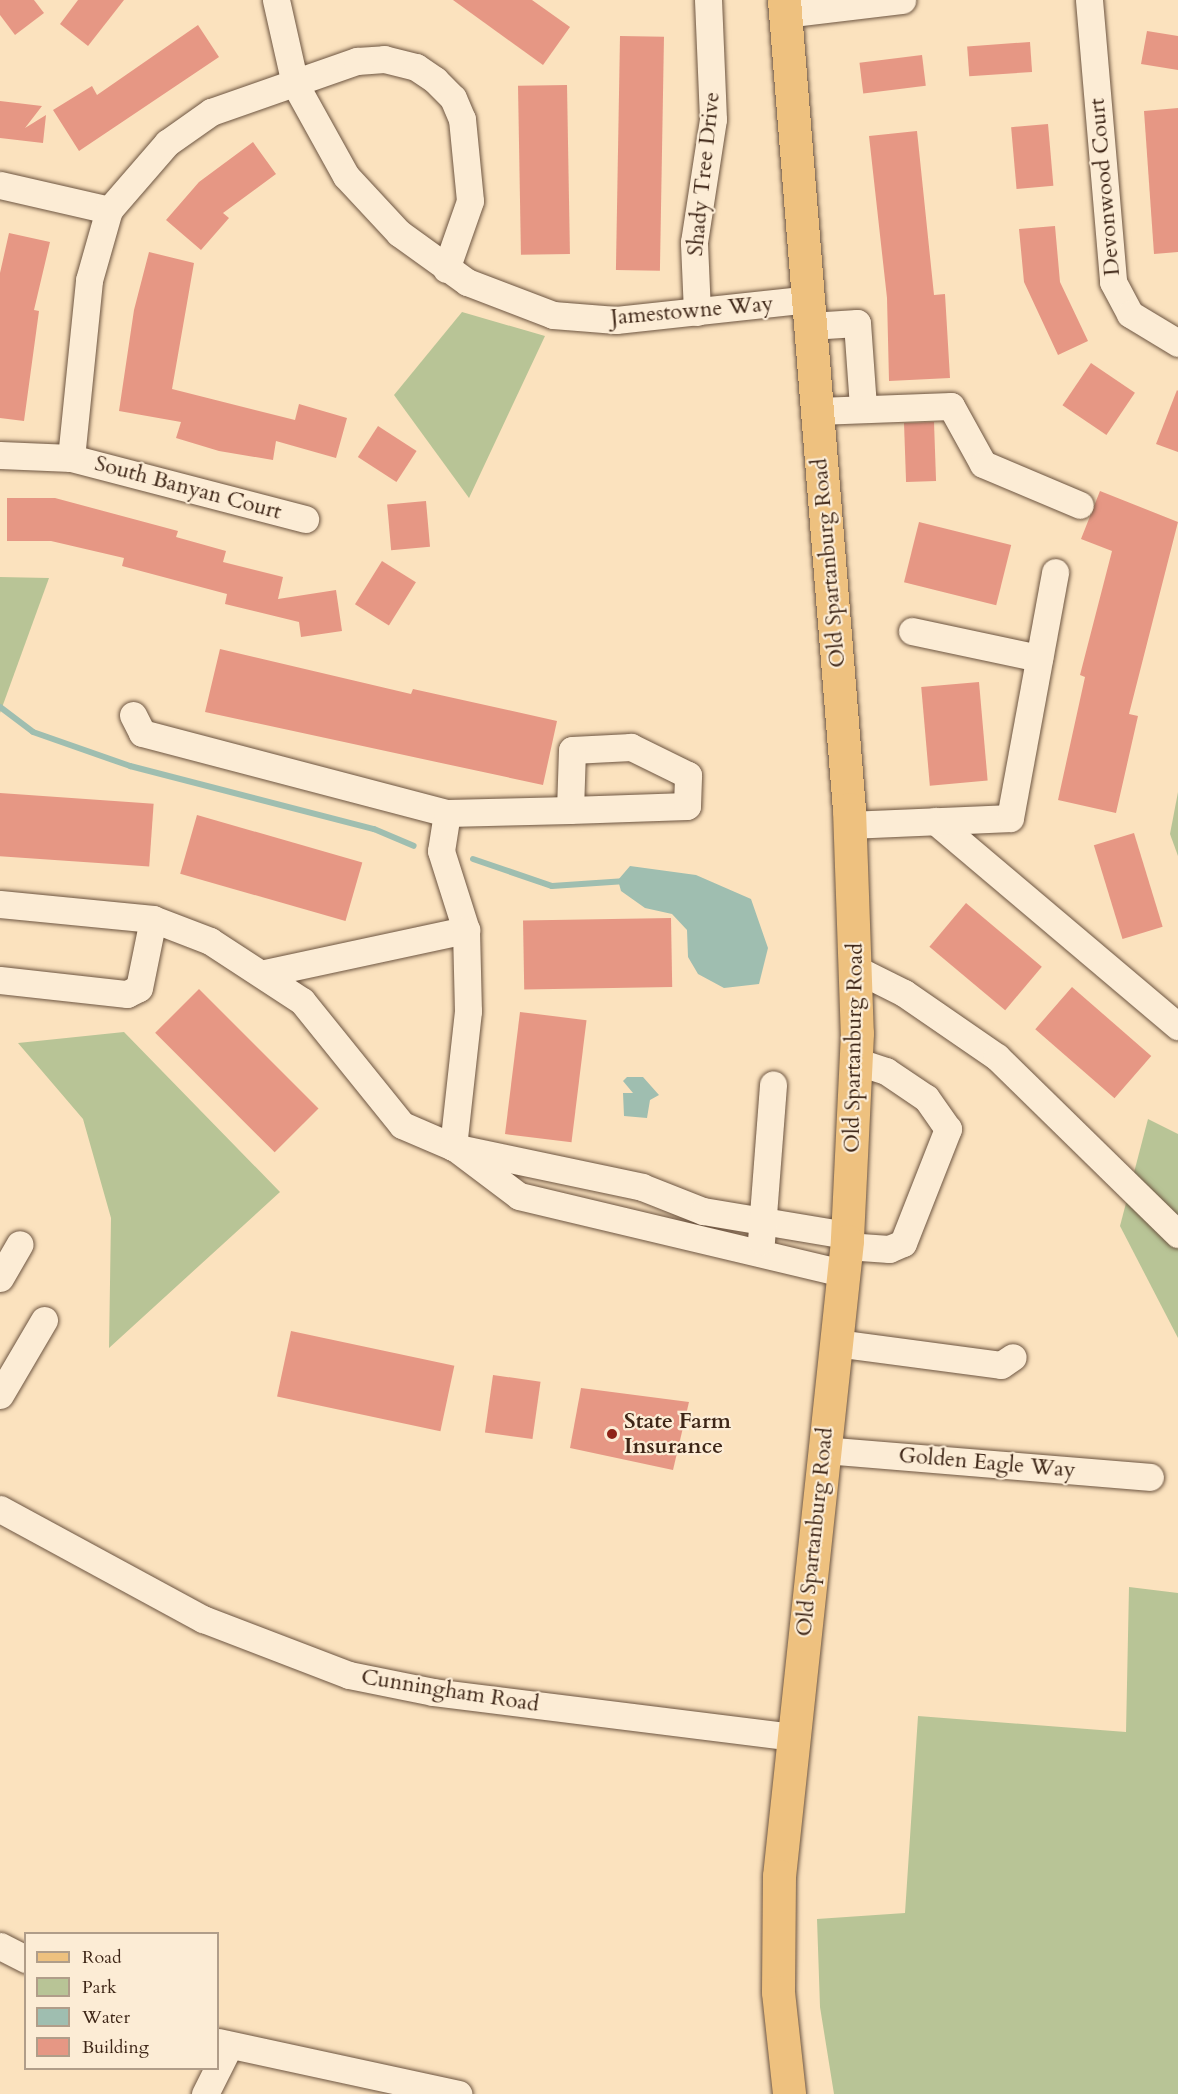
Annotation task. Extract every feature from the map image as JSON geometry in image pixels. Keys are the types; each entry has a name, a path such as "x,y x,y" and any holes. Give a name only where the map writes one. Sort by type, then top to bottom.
{"main road":[{"name":"Old Spartanburg Road","path":"785,7 850,825 856,969 856,1061 845,1251 793,1737 777,1948 789,2094"}],"street":[{"name":"Jamestowne Way","path":"276,0 295,84 346,176 399,233 446,269 497,297 553,315 616,320 697,312 809,312 857,323 863,407"},
{"name":"Shady Tree Drive","path":"697,312 694,242 713,120 714,50 708,0"},
{"path":"785,7 902,0"},
{"name":"Devonwood Court","path":"1089,0 1113,282 1130,314 1178,343"},
{"path":"71,458 89,280 110,210 141,169 189,126 234,101 295,84 357,61 384,59 416,67 453,98 462,119 470,201 446,269"},
{"path":"0,185 110,210"},
{"path":"817,411 863,407 951,406 983,464 1080,505"},
{"name":"South Banyan Court","path":"0,456 71,458 305,519"},
{"path":"850,825 1010,818 1055,572"},
{"path":"912,630 1039,658"},
{"path":"133,715 142,733 447,813 570,810"},
{"path":"447,813 441,851 466,930 468,1011 453,1147"},
{"path":"935,821 1178,1026"},
{"path":"0,904 153,919 210,941 265,973 302,1001 402,1125 453,1147 642,1187 703,1211 763,1223 845,1251"},
{"path":"0,980 127,994 139,988 153,919"},
{"path":"265,973 466,930"},
{"path":"856,969 904,993 997,1057 1178,1234"},
{"path":"453,1147 519,1196 760,1253 889,1249 903,1243 948,1129 926,1098 886,1071 856,1061"},
{"path":"760,1253 773,1084"},
{"path":"0,1278 20,1244"},
{"path":"0,1395 44,1320"},
{"path":"836,1343 1001,1365 1013,1357"},
{"name":"Golden Eagle Way","path":"823,1450 1150,1477"},
{"name":"Cunningham Road","path":"0,1509 203,1619 349,1675 433,1692 793,1737"},
{"path":"0,1946 24,1958"},
{"path":"223,2044 458,2094"},
{"path":"205,2094 214,2070"}],"green space":[{"path":"462,312 545,336 469,498 394,395"},
{"path":"0,577 49,578 0,713"},
{"path":"1178,792 1178,856 1170,834"},
{"path":"124,1032 280,1192 109,1348 111,1218 83,1119 18,1043"},
{"path":"1148,1119 1178,1134 1178,1338 1120,1226"},
{"path":"1129,1587 1178,1593 1178,2094 834,2094 820,2007 817,1919 905,1913 918,1716 1126,1732"}],"water":[{"path":"630,866 696,875 751,899 768,948 759,984 724,988 698,974 688,957 687,930 672,914 645,908 621,891 618,880"},
{"path":"627,1077 643,1077 659,1095 650,1100 647,1118 624,1116 623,1093 633,1093 623,1081"}],"building":[{"path":"0,0 34,0 44,13 15,35 0,15"},
{"path":"78,0 124,0 88,46 60,24"},
{"path":"453,0 532,0 570,27 543,65"},
{"path":"198,25 219,57 79,151 53,110 92,86 97,95"},
{"path":"1147,31 1178,36 1178,70 1141,64"},
{"path":"620,36 664,37 660,271 616,270"},
{"path":"1030,42 1032,72 969,76 967,46"},
{"path":"922,55 926,86 863,93 859,63"},
{"path":"567,85 570,254 521,255 518,86"},
{"path":"0,101 42,106 25,128 46,115 43,143 0,138"},
{"path":"1178,108 1178,252 1154,254 1144,111"},
{"path":"1048,124 1053,186 1017,189 1011,127"},
{"path":"917,131 934,295 945,294 950,378 889,381 887,298 869,136"},
{"path":"253,142 276,174 223,213 229,218 201,250 166,220 199,182"},
{"path":"1055,226 1060,282 1088,341 1058,355 1024,282 1019,229"},
{"path":"9,233 50,242 34,310 39,311 24,421 0,418 0,273"},
{"path":"149,252 194,263 172,389 295,420 299,404 347,418 336,458 276,441 273,460 219,451 176,438 181,422 119,411 134,310"},
{"path":"1091,363 1135,393 1106,435 1062,405"},
{"path":"1178,391 1178,452 1156,444"},
{"path":"934,422 936,481 906,482 904,423"},
{"path":"378,426 417,451 396,482 358,457"},
{"path":"1100,491 1178,522 1129,714 1138,716 1116,813 1058,800 1085,677 1080,675 1112,551 1081,539"},
{"path":"7,498 55,498 178,531 176,537 226,551 223,562 283,577 278,599 336,590 342,631 301,637 299,622 225,604 227,594 122,566 124,558 51,541 7,541"},
{"path":"426,501 430,547 391,550 387,504"},
{"path":"919,522 1011,545 996,605 904,582"},
{"path":"382,561 416,582 389,625 355,604"},
{"path":"220,649 411,694 413,689 557,721 543,785 205,712"},
{"path":"979,682 988,781 930,786 921,687"},
{"path":"0,793 154,804 149,867 0,856"},
{"path":"197,815 362,862 346,921 180,874"},
{"path":"1134,833 1163,927 1122,939 1094,845"},
{"path":"966,903 1042,967 1005,1010 929,947"},
{"path":"671,918 672,987 524,990 523,921"},
{"path":"1072,987 1151,1056 1115,1098 1035,1029"},
{"path":"199,989 319,1109 275,1152 155,1033"},
{"path":"520,1012 587,1020 572,1142 505,1134"},
{"path":"291,1331 454,1366 440,1431 277,1397"},
{"path":"493,1375 541,1382 532,1439 485,1432"},
{"path":"581,1388 689,1402 673,1470 570,1448"}],"waterway":[{"path":"0,707 33,732 130,766 374,829 414,846"},
{"path":"473,859 552,886 626,881"}],"place":[{"name":"State Farm Insurance","path":"612,1434"}]}
